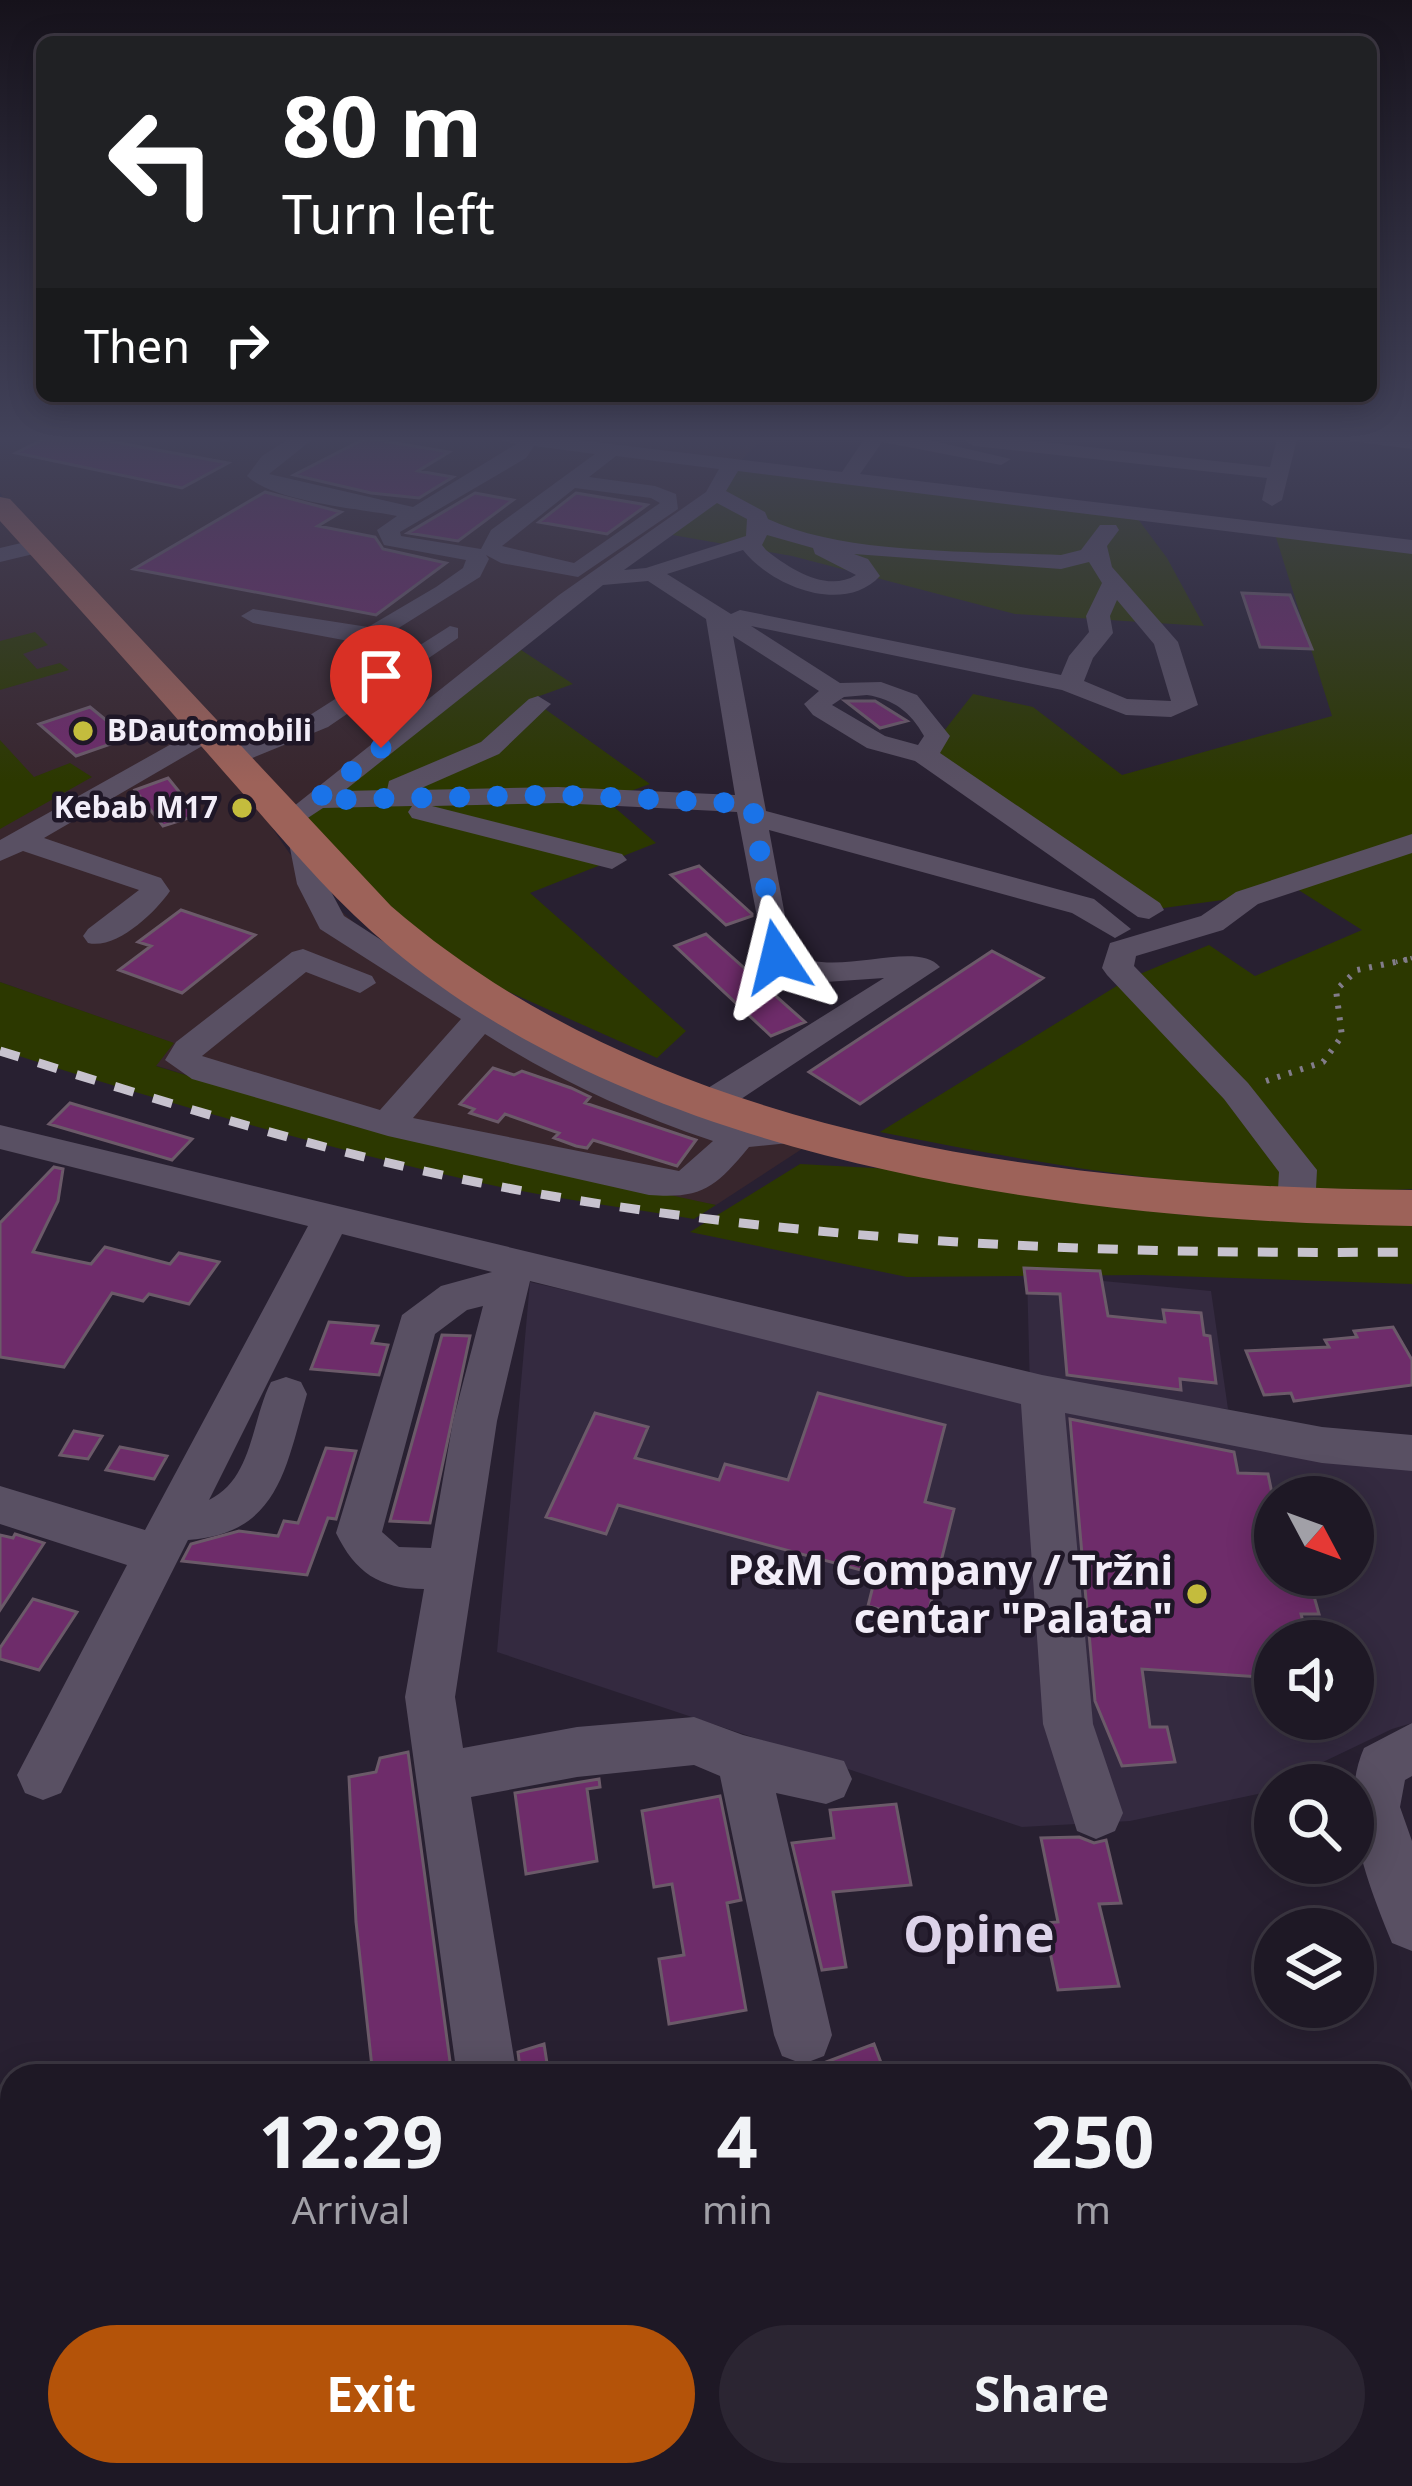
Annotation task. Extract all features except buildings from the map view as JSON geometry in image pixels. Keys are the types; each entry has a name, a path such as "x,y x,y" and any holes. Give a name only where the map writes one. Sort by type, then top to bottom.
{"main road":[{"path":"43,551 219,745 302,820 386,921 478,992 725,1119 808,1130 1034,1183 1189,1202 1412,1208"}],"street":[{"path":"253,616 354,635 373,634 406,618 472,572 478,559 472,553 435,551"},
{"path":"495,551 578,570 605,551"},
{"path":"302,820 636,551"},
{"path":"596,579 652,574 713,551"},
{"path":"761,551 770,566 832,590 869,576 860,564 829,551"},
{"path":"717,613 1070,684 1087,695 1147,711 1170,711 1184,705 1166,642 1104,566 921,551"},
{"path":"1070,684 1081,656 1101,633 1098,616 1104,551"},
{"path":"652,574 836,691"},
{"path":"360,983 302,959 188,1050 182,1060 388,1124 649,1183 686,1185 715,1163 725,1119 924,967 895,964 834,976 797,974 777,957 717,613"},
{"path":"10,846 219,745 319,721 450,633"},
{"path":"925,754 937,736 931,723 903,698 874,686 836,691 817,704 876,742 925,754 1149,910"},
{"path":"302,820 421,779 490,748 538,704"},
{"path":"364,796 558,795 753,811 1083,906 1118,940 1118,968 1236,1090 1298,1170 1296,1208"},
{"path":"364,796 612,860"},
{"path":"302,820 312,884 331,922 481,1030 650,1108 725,1119"},
{"path":"1118,940 1149,910 1247,898 1412,843"},
{"path":"10,846 150,884 155,891 151,897 99,936"},
{"path":"1118,940 1212,922 1247,898"},
{"path":"388,1124 481,1030"},
{"path":"0,1137 331,1218 510,1276 1042,1393 1322,1445 1412,1453"},
{"path":"43,1775 331,1218"},
{"path":"486,2064 430,1696 449,1567 510,1276"},
{"path":"449,1567 400,1570 379,1562 366,1550 359,1533 417,1326 455,1297 510,1276"},
{"path":"1042,1393 1068,1724 1096,1813"},
{"path":"0,1504 165,1538 220,1517 255,1487 286,1394"},
{"path":"443,1777 577,1752 694,1741 743,1760 826,1779"},
{"path":"1412,1747 1382,1766 1373,1807 1412,1923"},
{"path":"743,1760 803,2035"}],"path":[{"path":"1236,1090 1323,1062 1342,1036 1336,990 1357,970 1412,958"}],"shaded area":[{"path":"0,551 632,551 288,822 214,743 290,854 341,911 395,959 808,1145 716,1205 593,1182 361,1128 154,1065 173,1043 0,982"},
{"path":"1027,1274 1211,1291 1228,1409 1030,1390"},
{"path":"530,1282 1098,1413 1412,1464 1412,1723 1374,1738 1374,1620 1254,1620 1254,1740 1369,1740 1319,1764 1254,1764 1254,1795 1130,1821 1022,1827 497,1652"}],"green space":[{"path":"764,551 1162,551 1204,626 1015,614"},
{"path":"1280,551 1412,551 1412,1189 1278,1189 1144,1177 880,1132 1128,979 1209,945 1255,976 1362,930 1289,884 1252,896 1149,910 925,755 973,694 1033,707 1122,775 1332,716"},
{"path":"35,632 48,645 23,654 37,669 60,663 69,670 0,690 0,641"},
{"path":"512,644 573,684 531,699 650,784 606,800 656,843 530,893 686,1031 657,1058 424,954 288,822"},
{"path":"0,740 34,777 70,763 92,777 0,829"},
{"path":"0,982 174,1043 156,1066 361,1128 716,1205 694,1219 504,1188 297,1137 59,1069 0,1050"},
{"path":"800,1164 892,1169 1183,1215 1412,1219 1412,1284 1143,1275 907,1277 690,1232"}],"railway":[{"path":"0,1051 359,1156 481,1183 713,1220 1062,1247 1412,1252"}],"place":[{"name":"BDautomobili","path":"83,731"},
{"name":"Kebab M17","path":"242,808"},
{"name":"P&M Company / Tržni centar \"Palata\"","path":"1197,1594"}],"district":[{"name":"Opine","path":"979,1934"}],"route":[{"path":"381,748 316,800 558,795 752,804 777,957"}]}
